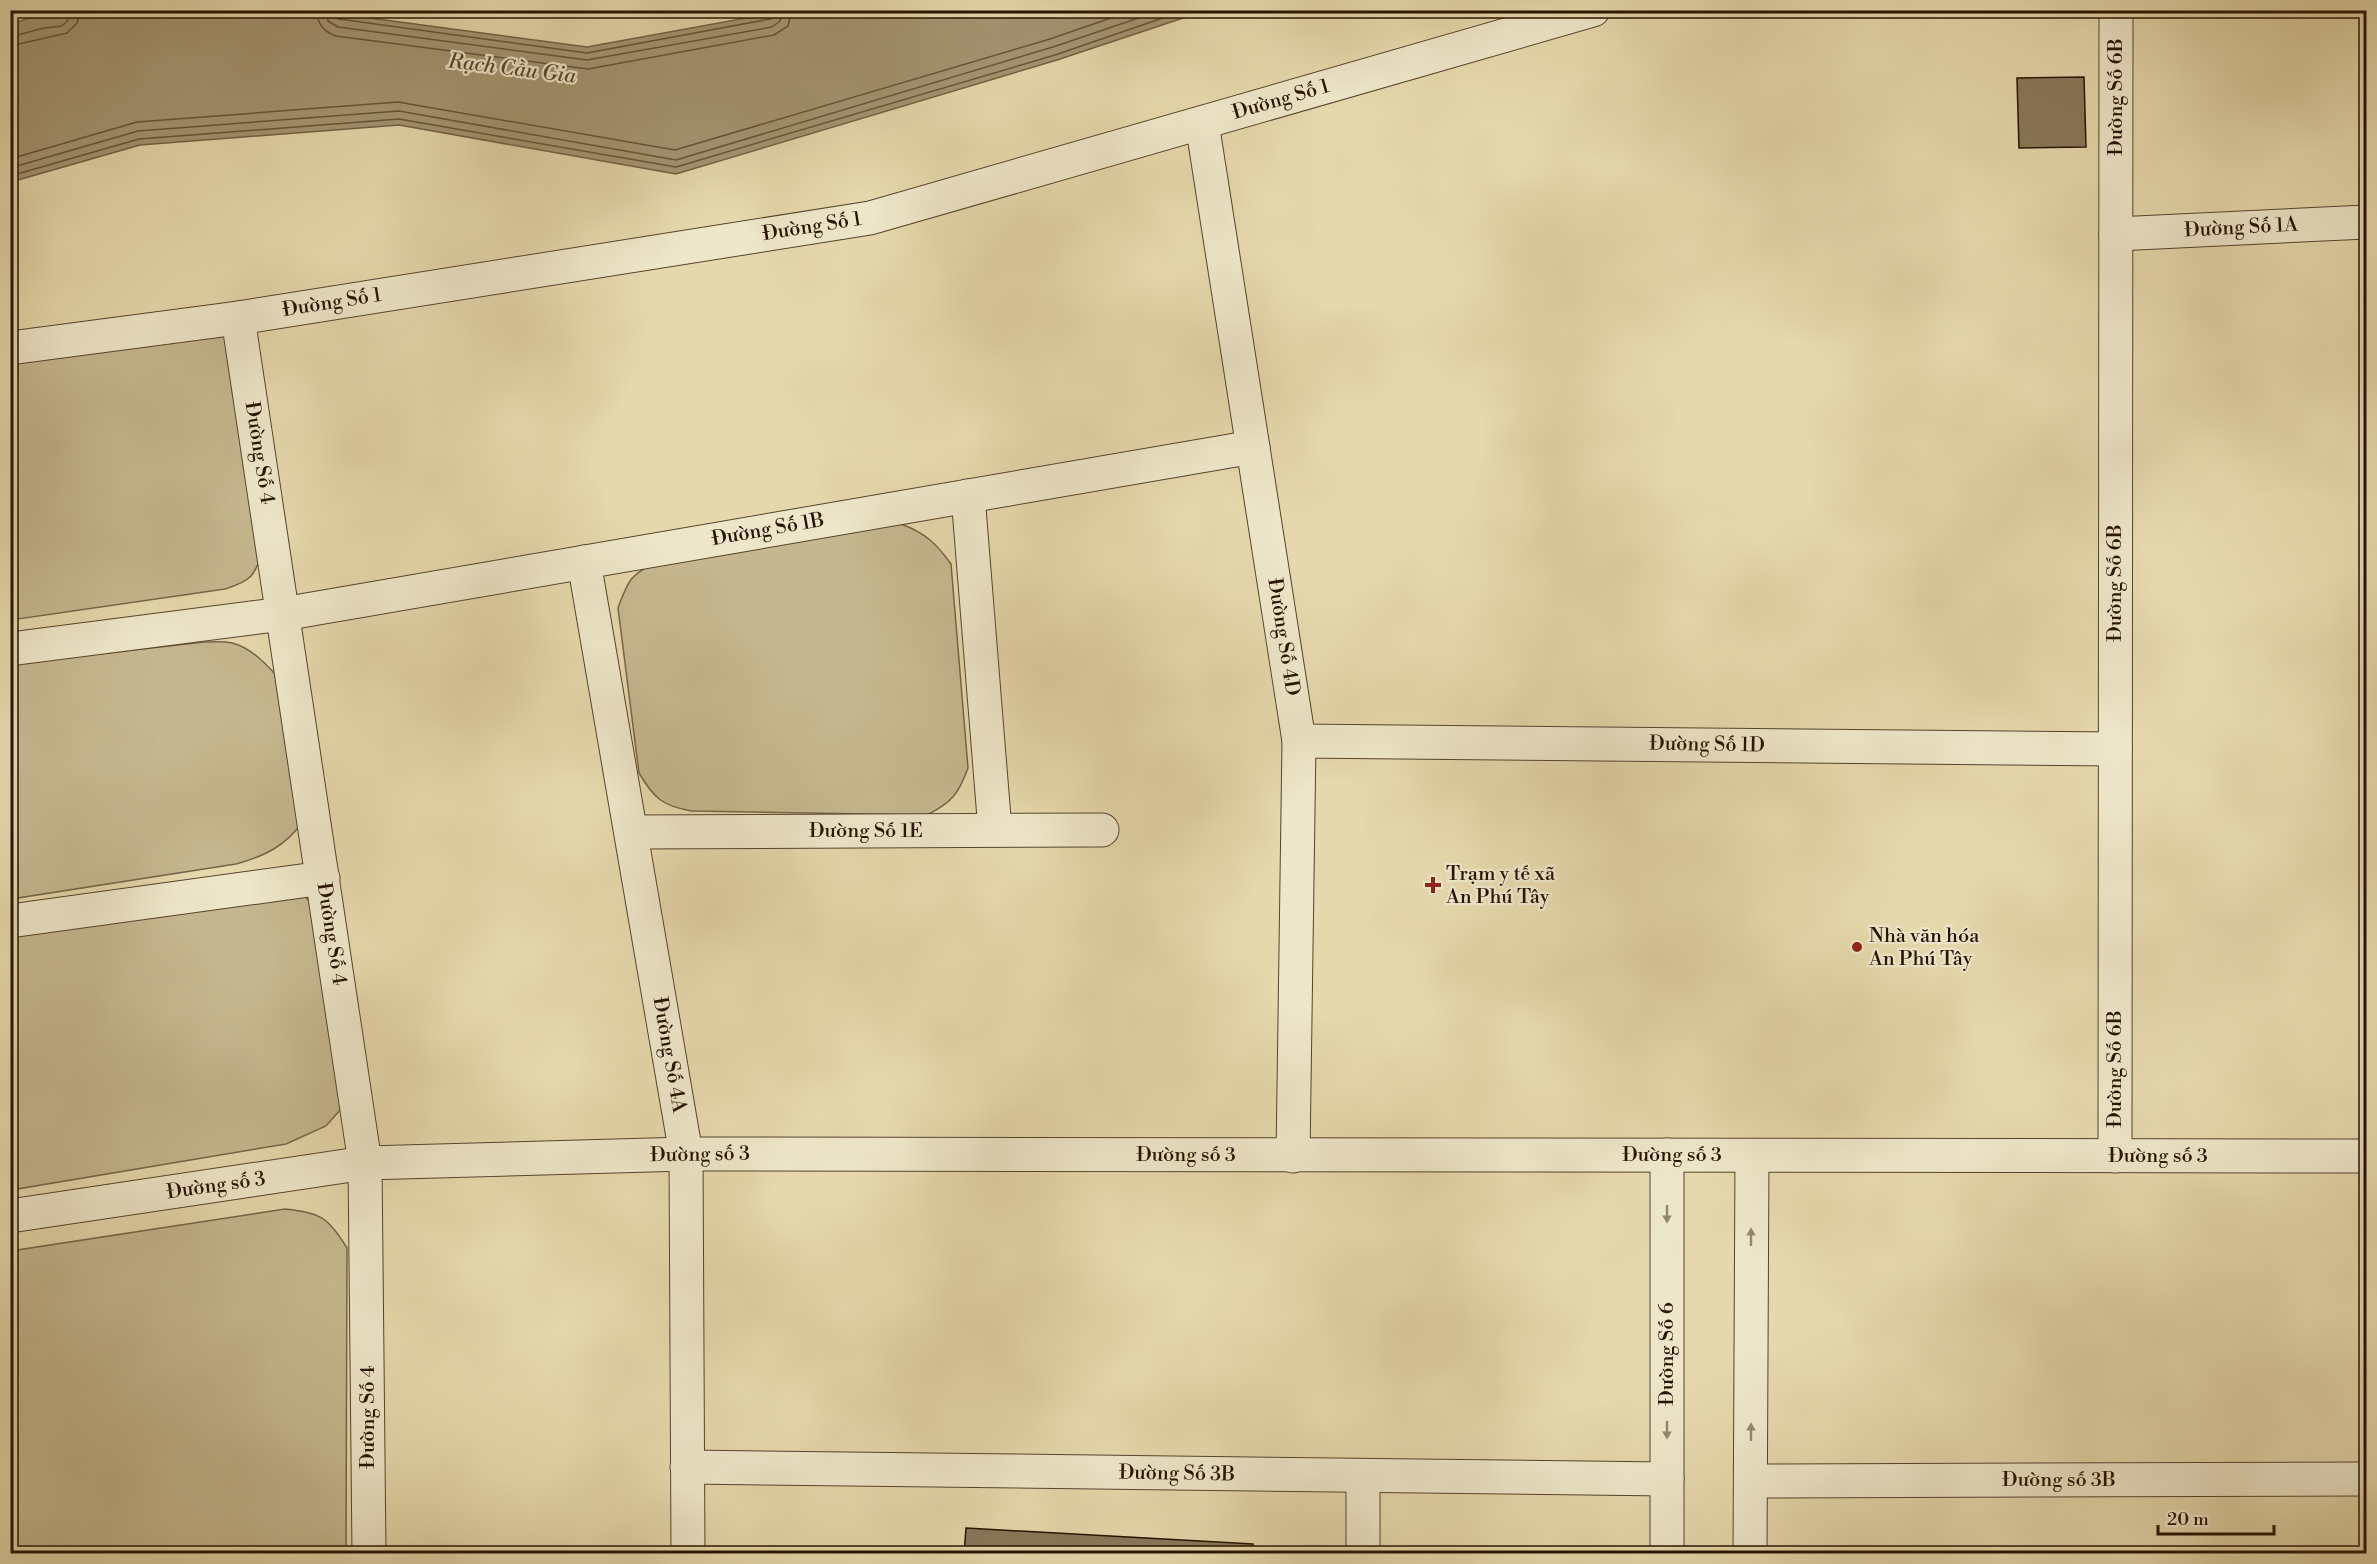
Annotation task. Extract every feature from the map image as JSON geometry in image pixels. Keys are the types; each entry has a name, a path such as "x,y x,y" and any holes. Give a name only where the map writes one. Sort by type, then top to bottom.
{"street":[{"name":"Đường Số 1","path":"10,348 238,318 870,218 1593,10"},
{"name":"Đường Số 6B","path":"2115,1156 2116,10"},
{"name":"Đường Số 4D","path":"1202,123 1299,741 1293,1155"},
{"name":"Đường Số 1A","path":"2116,234 2367,222"},
{"name":"Đường Số 4","path":"238,318 366,1163 369,1554"},
{"name":"Đường Số 1B","path":"10,649 283,614 1253,447"},
{"path":"968,496 995,830"},
{"name":"Đường Số 4A","path":"584,562 686,1154 688,1554"},
{"name":"Đường Số 1D","path":"1299,741 2115,749"},
{"name":"Đường Số 1E","path":"631,832 1102,830"},
{"path":"10,921 323,878"},
{"name":"Đường số 3","path":"10,1216 366,1163 686,1154 2367,1156"},
{"name":"Đường Số 6","path":"1667,1155 1667,1554"},
{"path":"1750,1554 1752,1156"},
{"name":"Đường Số 3B","path":"687,1467 1667,1479"},
{"path":"1363,1476 1363,1554"},
{"name":"Đường số 3B","path":"1751,1481 2367,1479"}],"shaded area":[{"path":"225,335 263,550 251,576 225,589 11,620 10,361"},
{"path":"901,524 917,531 929,540 951,564 968,768 953,797 927,815 692,811 673,806 654,795 639,773 618,608 632,578 643,569 660,561"},
{"path":"204,642 229,642 247,649 261,659 284,684 304,820 290,837 274,849 236,864 11,899 11,664"},
{"path":"289,893 307,898 316,912 341,1109 326,1126 286,1144 11,1190 10,932"},
{"path":"285,1209 307,1212 322,1218 334,1229 347,1248 346,1553 11,1553 11,1251"}],"water":[{"name":"Rạch Cầu Gia","path":"110,10 318,11 587,47 785,11 1204,11 1057,60 676,174 399,125 140,145 11,182 11,24 41,14"}],"building":[{"path":"2084,77 2086,147 2019,148 2017,78"},
{"path":"966,1528 1253,1544 1253,1554 964,1554"}],"place":[{"name":"Trạm y tế xã An Phú Tây","path":"1433,885"},
{"name":"Nhà văn hóa An Phú Tây","path":"1857,947"}]}
